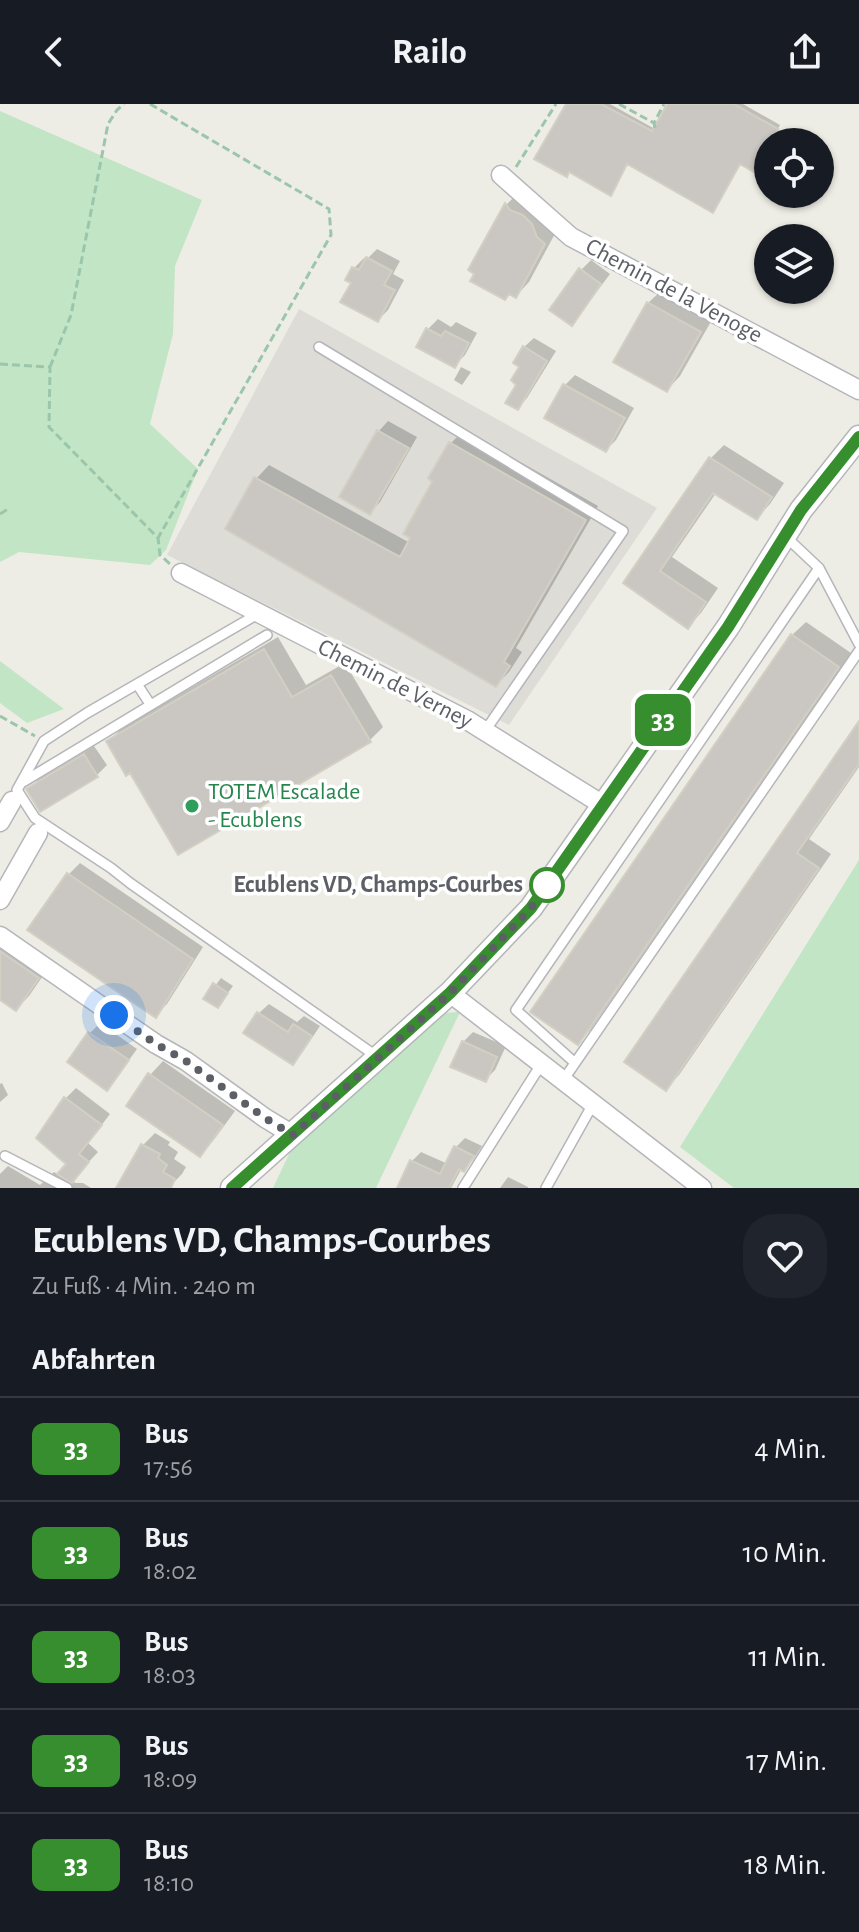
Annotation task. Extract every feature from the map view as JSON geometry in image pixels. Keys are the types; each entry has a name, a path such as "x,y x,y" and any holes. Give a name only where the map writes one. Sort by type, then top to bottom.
{"street":[{"name":"Chemin de la Venoge","path":"505,178 571,237 859,390"},
{"path":"232,1188 450,993 531,908 728,627 817,489 859,437"},
{"name":"Chemin de Verney","path":"181,573 454,712 603,805"},
{"path":"0,822 12,801"},
{"path":"0,900 38,833"},
{"path":"0,936 293,1135"},
{"path":"450,993 702,1188"}],"lane":[{"path":"319,347 623,531 485,731"},
{"path":"785,535 819,568 859,644"},
{"path":"574,1062 516,1010 819,568"},
{"path":"258,613 44,741 17,790 35,818 111,868 378,1058"},
{"path":"21,783 267,635"},
{"path":"564,1079 859,651"},
{"path":"137,684 150,704"},
{"path":"463,1188 542,1063"},
{"path":"546,1188 593,1104"},
{"path":"5,1156 67,1188"}],"path":[{"path":"124,104 108,124 71,315 50,367 49,427 158,538"},
{"path":"150,104 329,209 331,235 158,538 160,555 181,573"},
{"path":"505,178 556,104"},
{"path":"619,104 654,125 664,104"},
{"path":"0,364 50,367"},
{"path":"0,514 8,509"},
{"path":"0,716 44,741"}],"shaded area":[{"path":"299,309 657,508 509,725 167,555"}],"green space":[{"path":"0,111 202,200 175,266 173,334 150,424 198,469 166,550 150,565 19,552 0,562"},
{"path":"0,661 64,709 27,723 0,703"},
{"path":"859,860 859,1188 734,1188 680,1147"},
{"path":"460,1012 376,1188 273,1188 290,1152 444,1013"}],"building":[{"path":"566,104 601,104 652,131 667,104 734,104 776,128 754,128 754,172 740,164 713,213 627,164 611,196 569,172 567,177 534,159"},
{"path":"505,203 510,210 523,215 532,224 537,237 545,244 516,298 509,294 505,300 470,281 474,274 468,270"},
{"path":"366,257 392,271 384,285 395,290 378,322 340,302 351,283 345,280 352,267 359,270"},
{"path":"579,268 601,284 572,326 549,310"},
{"path":"647,302 701,332 667,392 613,362"},
{"path":"426,328 441,336 445,331 469,343 455,368 416,347"},
{"path":"523,346 547,361 518,410 505,403 516,385 511,380 519,367 513,363"},
{"path":"563,384 625,418 606,452 544,418"},
{"path":"377,430 409,448 370,515 339,497"},
{"path":"449,442 586,520 504,662 510,666 496,687 225,529 254,477 400,557 410,538 403,534 432,482 428,478"},
{"path":"709,457 772,497 757,520 713,493 660,571 706,602 688,629 623,583"},
{"path":"791,634 839,667 578,1045 530,1012"},
{"path":"264,649 292,697 331,675 371,742 178,855 130,773 126,776 106,741"},
{"path":"859,721 859,764 797,853 819,868 666,1091 624,1062"},
{"path":"84,754 98,777 40,812 26,789"},
{"path":"67,873 193,959 156,1018 27,930"},
{"path":"0,951 39,978 16,1011 0,1000"},
{"path":"213,983 228,993 218,1008 203,999"},
{"path":"257,1012 288,1032 293,1024 312,1036 293,1065 243,1033"},
{"path":"88,1032 129,1060 107,1091 67,1062"},
{"path":"462,1041 497,1057 486,1082 450,1067"},
{"path":"148,1073 223,1125 200,1157 126,1106"},
{"path":"64,1097 102,1125 79,1154 89,1162 72,1183 57,1174 66,1164 36,1138"},
{"path":"141,1144 160,1154 158,1158 167,1165 163,1172 175,1179 171,1188 116,1188"},
{"path":"454,1146 474,1156 464,1172 459,1169 449,1188 397,1188 410,1160 440,1174"}],"bus line":[{"name":"33","path":"232,1188 450,993 531,908 728,627 801,510 859,437"}],"place":[{"name":"TOTEM Escalade - Ecublens","path":"192,806"},
{"name":"Ecublens VD, Champs-Courbes","path":"547,885"}],"route":[{"path":"114,1015 293,1135 450,993 499,944 547,885"}]}
